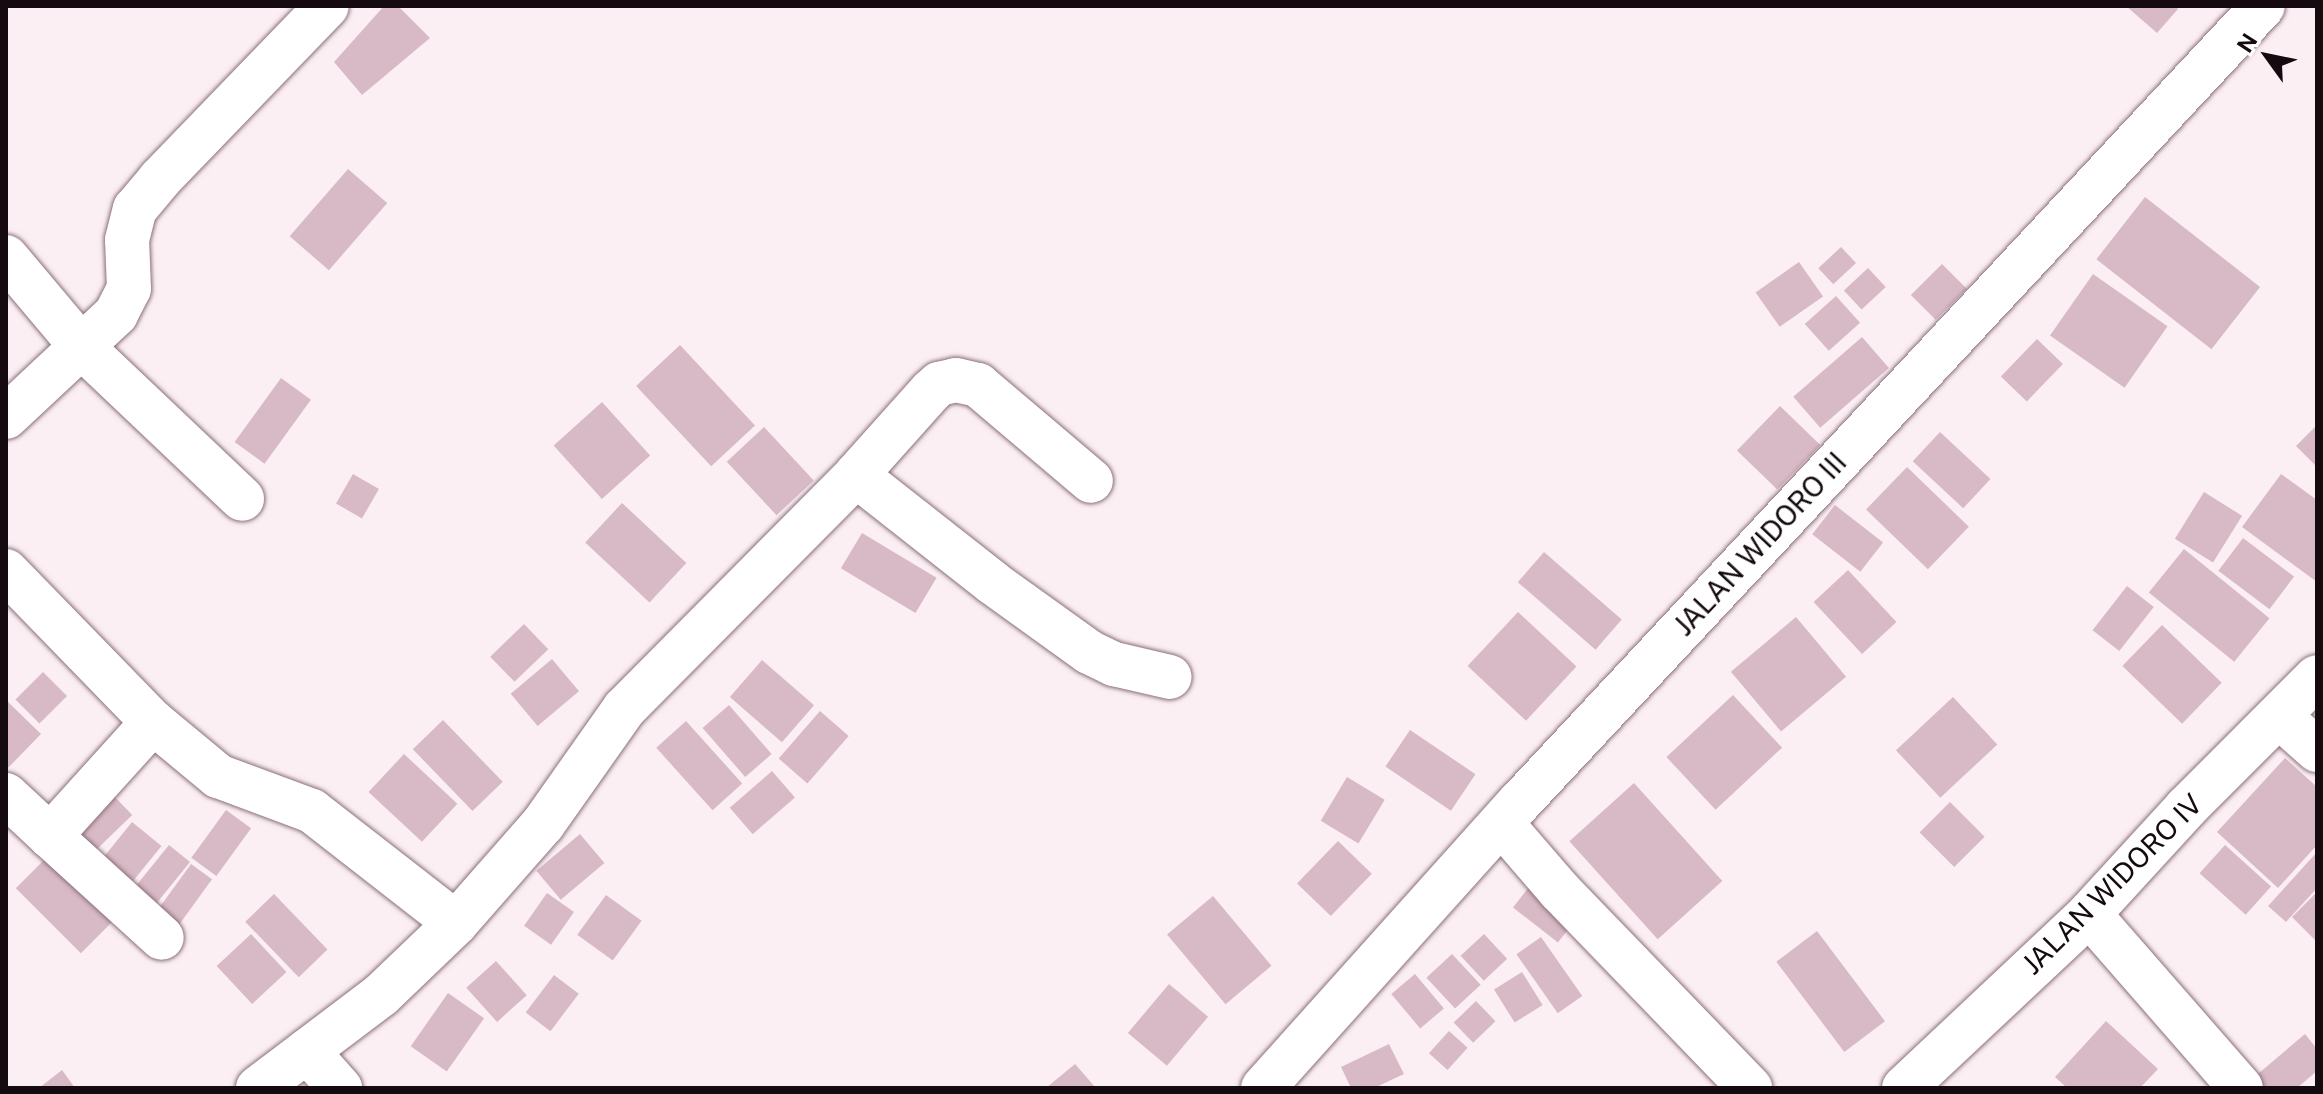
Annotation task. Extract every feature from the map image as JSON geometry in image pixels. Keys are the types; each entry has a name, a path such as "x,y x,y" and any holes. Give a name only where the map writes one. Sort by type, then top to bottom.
{"street":[{"path":"10,403 116,314 129,289 127,240 135,209 160,179 327,6"},
{"name":"JALAN WIDORO III","path":"1263,1088 1946,343 2263,6"},
{"path":"6,257 81,346 242,499"},
{"path":"258,1088 381,995 456,923 543,824 624,709 856,475 939,384 956,380 978,385 1091,481"},
{"path":"856,475 993,583 1089,652 1114,664 1170,677"},
{"path":"6,571 153,722 218,776 312,811 456,923"},
{"name":"JALAN WIDORO IV","path":"1904,1088 2089,914 2186,808 2317,677"},
{"path":"2280,717 2317,750"},
{"path":"50,836 153,722"},
{"path":"6,795 162,938"},
{"path":"1503,825 1560,891 1750,1088"},
{"path":"2089,914 2241,1088"},
{"path":"307,1051 340,1088"}],"building":[{"path":"384,6 398,6 430,38 362,95 334,62"},
{"path":"2126,6 2175,6 2178,9 2157,33"},
{"path":"348,169 387,203 329,270 290,236"},
{"path":"2145,197 2260,287 2211,349 2096,259"},
{"path":"1841,247 1856,263 1833,284 1818,268"},
{"path":"1799,262 1823,296 1780,327 1756,292"},
{"path":"1942,264 1967,289 1936,320 1911,295"},
{"path":"1868,268 1886,287 1862,310 1844,291"},
{"path":"2093,274 2168,326 2125,388 2050,335"},
{"path":"1836,296 1860,323 1829,351 1805,324"},
{"path":"1862,337 1889,368 1820,428 1793,397"},
{"path":"2037,339 2063,364 2027,401 2001,376"},
{"path":"680,345 755,425 711,466 636,386"},
{"path":"281,378 311,400 264,464 235,442"},
{"path":"602,402 650,456 602,499 554,445"},
{"path":"1780,406 1820,445 1777,489 1737,451"},
{"path":"2317,425 2317,467 2296,446"},
{"path":"764,427 814,480 776,515 727,462"},
{"path":"1940,432 1990,479 1963,508 1913,461"},
{"path":"1907,467 1969,527 1928,569 1866,509"},
{"path":"353,474 379,489 362,518 336,503"},
{"path":"2281,474 2317,500 2317,582 2242,527"},
{"path":"2204,492 2242,516 2213,562 2175,539"},
{"path":"622,503 686,563 650,603 585,542"},
{"path":"1835,505 1883,543 1860,572 1812,534"},
{"path":"862,533 937,578 915,613 841,568"},
{"path":"2243,538 2294,577 2269,609 2218,571"},
{"path":"2184,549 2269,618 2234,662 2149,593"},
{"path":"1544,552 1622,620 1595,650 1518,582"},
{"path":"1848,570 1896,622 1862,654 1814,602"},
{"path":"2127,586 2154,607 2119,651 2093,630"},
{"path":"1518,612 1577,667 1526,721 1468,666"},
{"path":"1796,617 1846,677 1781,731 1731,672"},
{"path":"524,624 548,649 515,682 490,657"},
{"path":"2162,625 2222,683 2182,724 2122,666"},
{"path":"552,659 579,691 538,726 511,694"},
{"path":"762,660 814,705 782,742 730,697"},
{"path":"43,672 67,696 39,724 15,700"},
{"path":"1733,695 1782,748 1716,810 1666,757"},
{"path":"1953,697 1997,745 1940,798 1896,750"},
{"path":"6,700 41,734 6,770"},
{"path":"729,705 772,754 745,777 703,728"},
{"path":"820,711 849,736 807,783 779,759"},
{"path":"443,720 503,782 473,811 413,749"},
{"path":"686,721 742,783 712,810 656,748"},
{"path":"1410,730 1475,774 1451,811 1385,766"},
{"path":"404,754 457,804 422,842 369,792"},
{"path":"2285,758 2317,787 2317,845 2278,888 2217,832"},
{"path":"772,771 795,797 753,834 730,808"},
{"path":"1347,777 1385,800 1358,843 1321,821"},
{"path":"1634,783 1722,881 1658,939 1569,841"},
{"path":"110,792 132,815 91,855 68,832"},
{"path":"1950,802 1985,837 1954,867 1920,832"},
{"path":"226,810 251,828 216,876 191,858"},
{"path":"132,822 162,846 129,886 100,862"},
{"path":"580,834 604,863 561,900 536,871"},
{"path":"1338,841 1372,874 1331,916 1297,883"},
{"path":"169,845 190,862 149,913 128,896"},
{"path":"2225,845 2271,886 2246,915 2200,873"},
{"path":"54,850 119,915 81,953 16,888"},
{"path":"2317,852 2317,888 2286,922 2268,906"},
{"path":"191,864 212,879 173,933 152,917"},
{"path":"1529,887 1574,922 1558,943 1513,907"},
{"path":"2317,892 2317,942 2292,917"},
{"path":"547,893 574,912 551,945 524,926"},
{"path":"274,894 327,949 299,977 245,922"},
{"path":"606,895 642,921 613,961 577,935"},
{"path":"1213,896 1271,966 1226,1004 1167,935"},
{"path":"1817,931 1885,1021 1844,1052 1776,962"},
{"path":"251,934 286,972 252,1004 217,966"},
{"path":"1484,934 1507,959 1484,981 1461,956"},
{"path":"1541,937 1582,996 1558,1013 1516,954"},
{"path":"1452,954 1481,985 1455,1009 1426,978"},
{"path":"496,961 527,995 497,1022 466,988"},
{"path":"1522,972 1543,1005 1515,1023 1494,989"},
{"path":"1415,974 1444,1008 1420,1028 1391,994"},
{"path":"554,975 579,994 550,1031 526,1013"},
{"path":"1169,984 1208,1017 1167,1066 1128,1033"},
{"path":"448,993 484,1018 447,1071 411,1046"},
{"path":"1476,1001 1495,1021 1473,1043 1454,1023"},
{"path":"2106,1021 2158,1069 2140,1088 2067,1088 2055,1077"},
{"path":"1449,1031 1468,1048 1448,1070 1429,1053"},
{"path":"2305,1034 2317,1049 2317,1071 2297,1088 2249,1088 2246,1084"},
{"path":"1389,1044 1404,1074 1374,1088 1351,1088 1341,1067"},
{"path":"1075,1064 1096,1088 1046,1088"},
{"path":"62,1070 75,1088 39,1088"}]}
